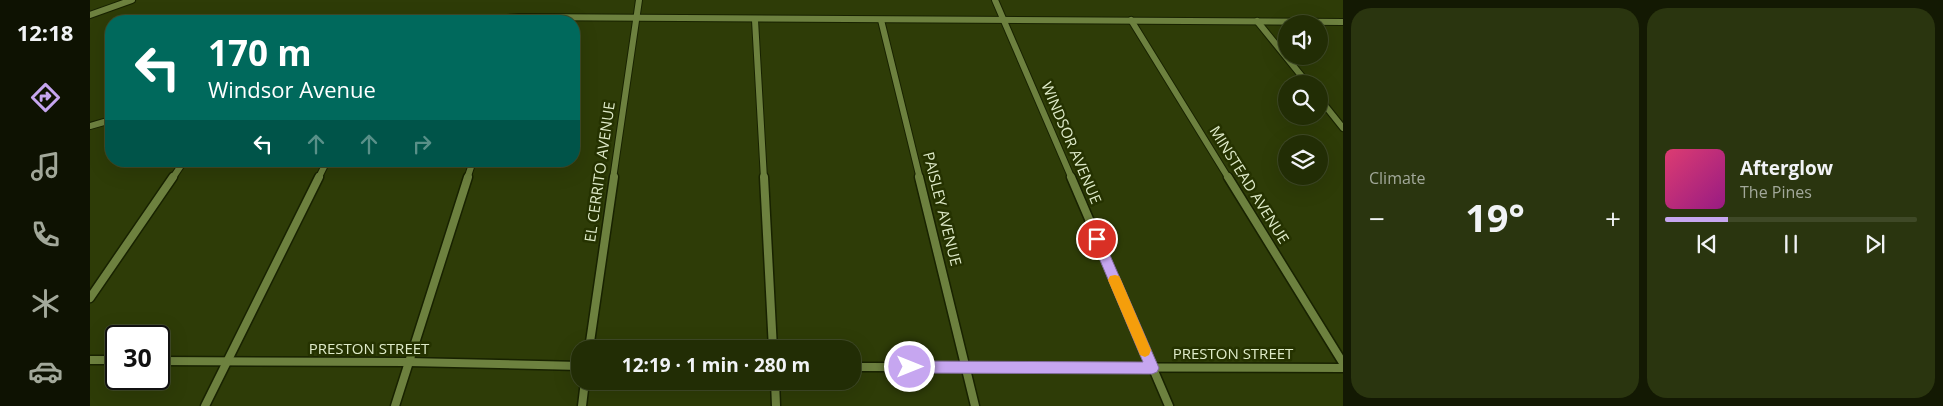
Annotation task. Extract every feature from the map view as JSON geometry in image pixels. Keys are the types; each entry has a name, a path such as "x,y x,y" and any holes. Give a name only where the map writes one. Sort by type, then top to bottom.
{"street":[{"path":"90,15 132,0"},
{"name":"EL CERRITO AVENUE","path":"590,340 639,0"},
{"name":"WINDSOR AVENUE","path":"995,0 1169,406"},
{"path":"580,18 1343,22"},
{"path":"755,20 773,340"},
{"name":"PAISLEY AVENUE","path":"881,20 975,406"},
{"name":"MINSTEAD AVENUE","path":"1131,20 1343,363"},
{"path":"1257,21 1301,75"},
{"path":"1328,109 1343,128"},
{"path":"90,126 105,122"},
{"path":"90,298 180,167"},
{"path":"205,406 324,167"},
{"path":"395,406 471,167"},
{"path":"90,360 105,360"},
{"name":"PRESTON STREET","path":"170,361 409,362 571,366"},
{"name":"PRESTON STREET","path":"861,367 1343,368"},
{"path":"582,406 584,390"},
{"path":"775,390 776,406"}],"slow traffic":[{"path":"1115,280 1145,350"}],"route":[{"path":"910,367 1152,368 1097,239"}]}
